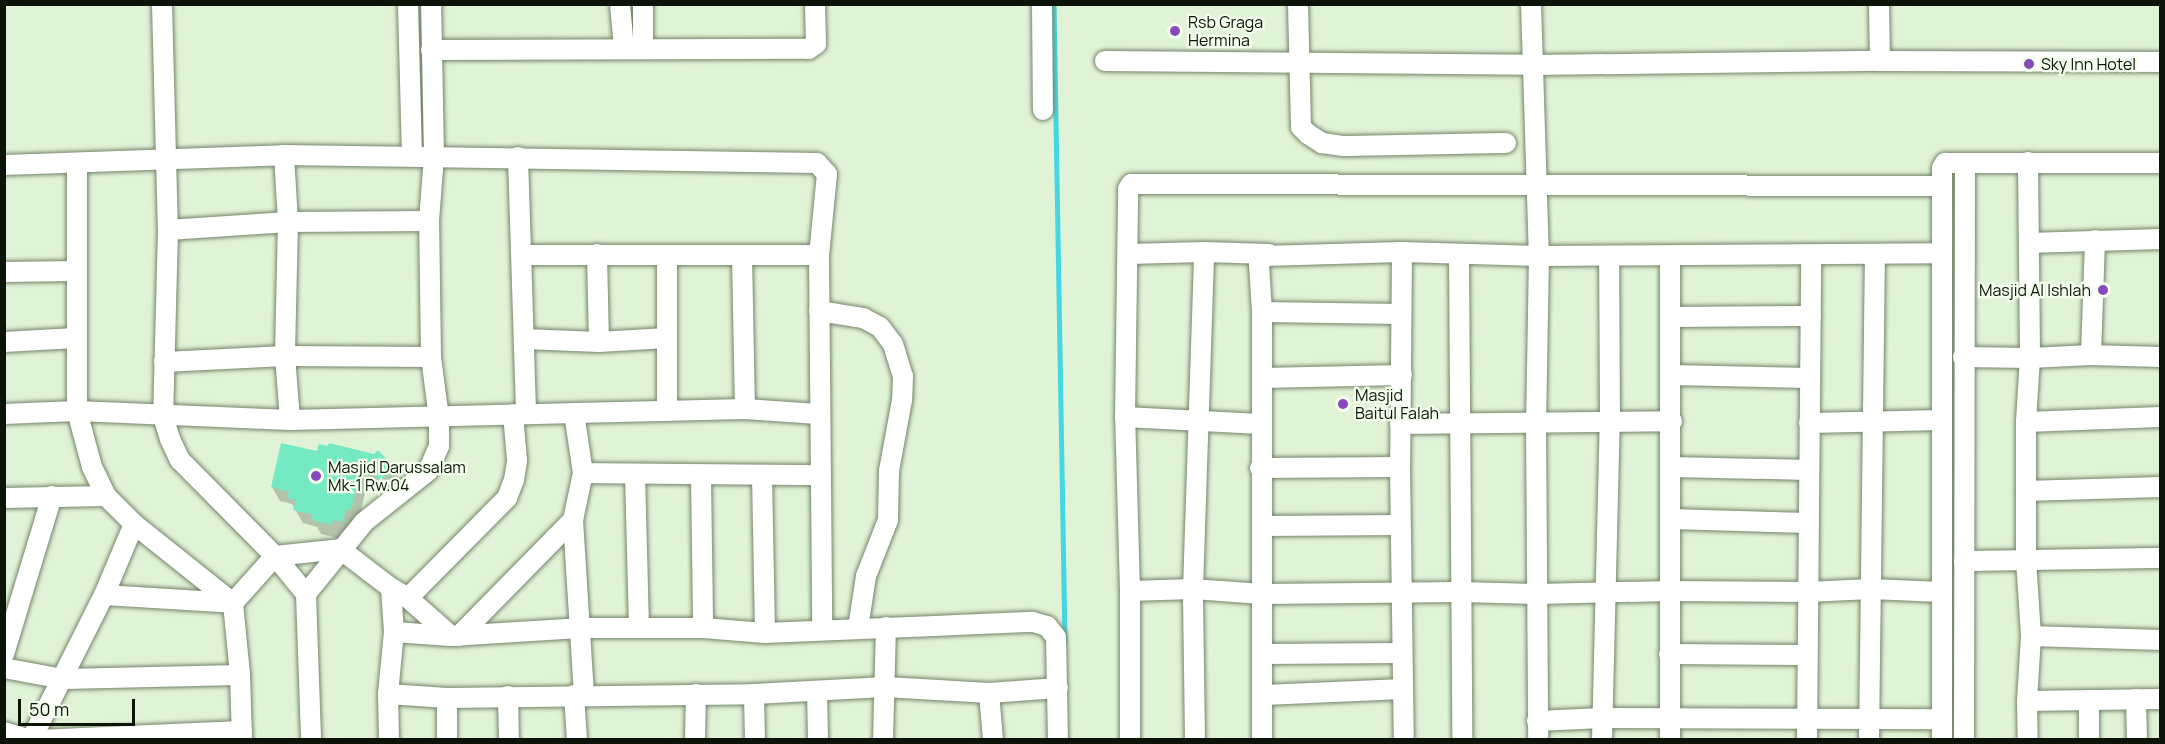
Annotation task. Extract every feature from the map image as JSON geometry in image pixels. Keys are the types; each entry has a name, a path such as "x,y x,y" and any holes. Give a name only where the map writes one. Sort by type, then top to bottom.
{"street":[{"path":"162,4 168,230 163,416 180,460 275,556 306,594 311,740"},
{"path":"408,4 412,156"},
{"path":"306,594 364,522 428,471 439,446 439,418 430,357 429,221 434,156 430,50 431,4"},
{"path":"620,4 634,49"},
{"path":"634,49 643,4"},
{"path":"430,50 814,48 815,4"},
{"path":"1042,4 1043,110"},
{"path":"1298,4 1301,127 1323,143 1344,146 1506,143"},
{"path":"1531,4 1539,256 1536,422 1537,730 1602,718 1670,719 1807,730 1869,719 1942,719"},
{"path":"1879,4 1880,61"},
{"path":"1105,61 1534,65 1880,61 2160,62"},
{"path":"284,155 288,222 285,356 290,420"},
{"path":"4,165 284,155 817,163 827,174 819,255 818,414 822,629"},
{"path":"389,740 388,694 400,593 507,498 514,480 525,339 518,157"},
{"path":"2028,162 2030,358 2026,422 2026,560 2031,636 2027,701 2028,740"},
{"path":"1964,740 1965,163"},
{"path":"1942,740 1940,420 1943,164 2160,163"},
{"path":"36,740 242,735 240,675 233,603 134,524 106,496 92,467 77,411 75,271 77,164"},
{"path":"1130,740 1130,591 1125,417 1129,254 1128,189 1134,183 1942,186"},
{"path":"168,230 288,222 429,221"},
{"path":"2029,243 2160,239"},
{"path":"2091,355 2096,240"},
{"path":"1195,740 1193,589 1204,252"},
{"path":"1129,254 1402,252 1459,255 1670,256 1941,253"},
{"path":"1402,252 1400,525 1404,740"},
{"path":"597,254 599,342"},
{"path":"1262,740 1263,526 1260,424 1262,312 1259,264 1269,254"},
{"path":"1869,740 1875,254"},
{"path":"522,255 819,255"},
{"path":"742,255 745,409"},
{"path":"1459,255 1462,740"},
{"path":"1807,730 1811,255"},
{"path":"667,256 667,411"},
{"path":"1602,740 1610,423 1609,256"},
{"path":"1670,256 1672,421 1670,740"},
{"path":"4,272 75,271"},
{"path":"819,311 862,318 880,327 893,344 903,376 902,400 889,471 888,520 866,576 858,628"},
{"path":"1262,312 1401,314"},
{"path":"1671,317 1812,316"},
{"path":"4,342 75,338"},
{"path":"525,339 599,342 666,338"},
{"path":"1963,357 2030,358 2091,355 2160,357"},
{"path":"164,362 285,356 430,357"},
{"path":"1262,378 1402,375"},
{"path":"1671,375 1810,378"},
{"path":"4,414 77,411 290,420 745,409 818,414"},
{"path":"574,413 583,473 573,520 579,628 577,740"},
{"path":"1125,417 1260,424"},
{"path":"2026,422 2160,417"},
{"path":"1809,423 1940,420"},
{"path":"1400,424 1672,421"},
{"path":"1260,468 1400,466"},
{"path":"1671,468 1809,470"},
{"path":"583,473 701,476 820,475"},
{"path":"635,474 639,628"},
{"path":"762,475 765,633"},
{"path":"701,476 703,628"},
{"path":"2026,491 2160,487"},
{"path":"4,654 52,496"},
{"path":"4,498 106,496"},
{"path":"1671,519 1809,523"},
{"path":"455,636 573,520"},
{"path":"4,732 30,740 104,595 134,524"},
{"path":"1263,526 1400,525"},
{"path":"233,603 275,556 340,549 455,636"},
{"path":"1964,561 2160,558"},
{"path":"1130,591 1193,589 1262,594 1460,592 1537,594 1671,591 1808,592 1871,589 1941,592"},
{"path":"104,595 233,603"},
{"path":"394,632 455,636 579,628 703,628 765,633 1033,622 1047,626 1056,637 1058,740"},
{"path":"884,740 886,627"},
{"path":"2031,636 2160,640"},
{"path":"1262,654 1402,653"},
{"path":"1669,654 1807,655"},
{"path":"4,668 63,679 240,675"},
{"path":"388,694 447,698 579,694 754,694 885,687 989,693 1058,688"},
{"path":"1264,695 1403,689"},
{"path":"817,692 818,740"},
{"path":"989,693 993,740"},
{"path":"695,740 696,694"},
{"path":"754,694 755,740"},
{"path":"508,696 509,740"},
{"path":"447,698 447,740"},
{"path":"2136,699 2137,740"},
{"path":"2027,701 2160,699"},
{"path":"2088,700 2089,740"}],"building":[{"name":"Masjid Darussalam Mk-1 Rw.04","path":"281,443 317,451 319,444 328,446 329,443 374,454 378,450 394,467 380,481 362,464 351,510 346,509 343,522 333,520 332,525 311,520 313,515 293,510 296,500 287,498 289,492 271,487"}],"waterway":[{"path":"1054,4 1065,641"}],"place":[{"name":"Rsb Graga Hermina","path":"1175,31"},
{"name":"Sky Inn Hotel","path":"2029,64"},
{"name":"Masjid Al Ishlah","path":"2103,290"},
{"name":"Masjid Baitul Falah","path":"1343,404"},
{"name":"Masjid Darussalam Mk-1 Rw.04","path":"316,476"}]}
